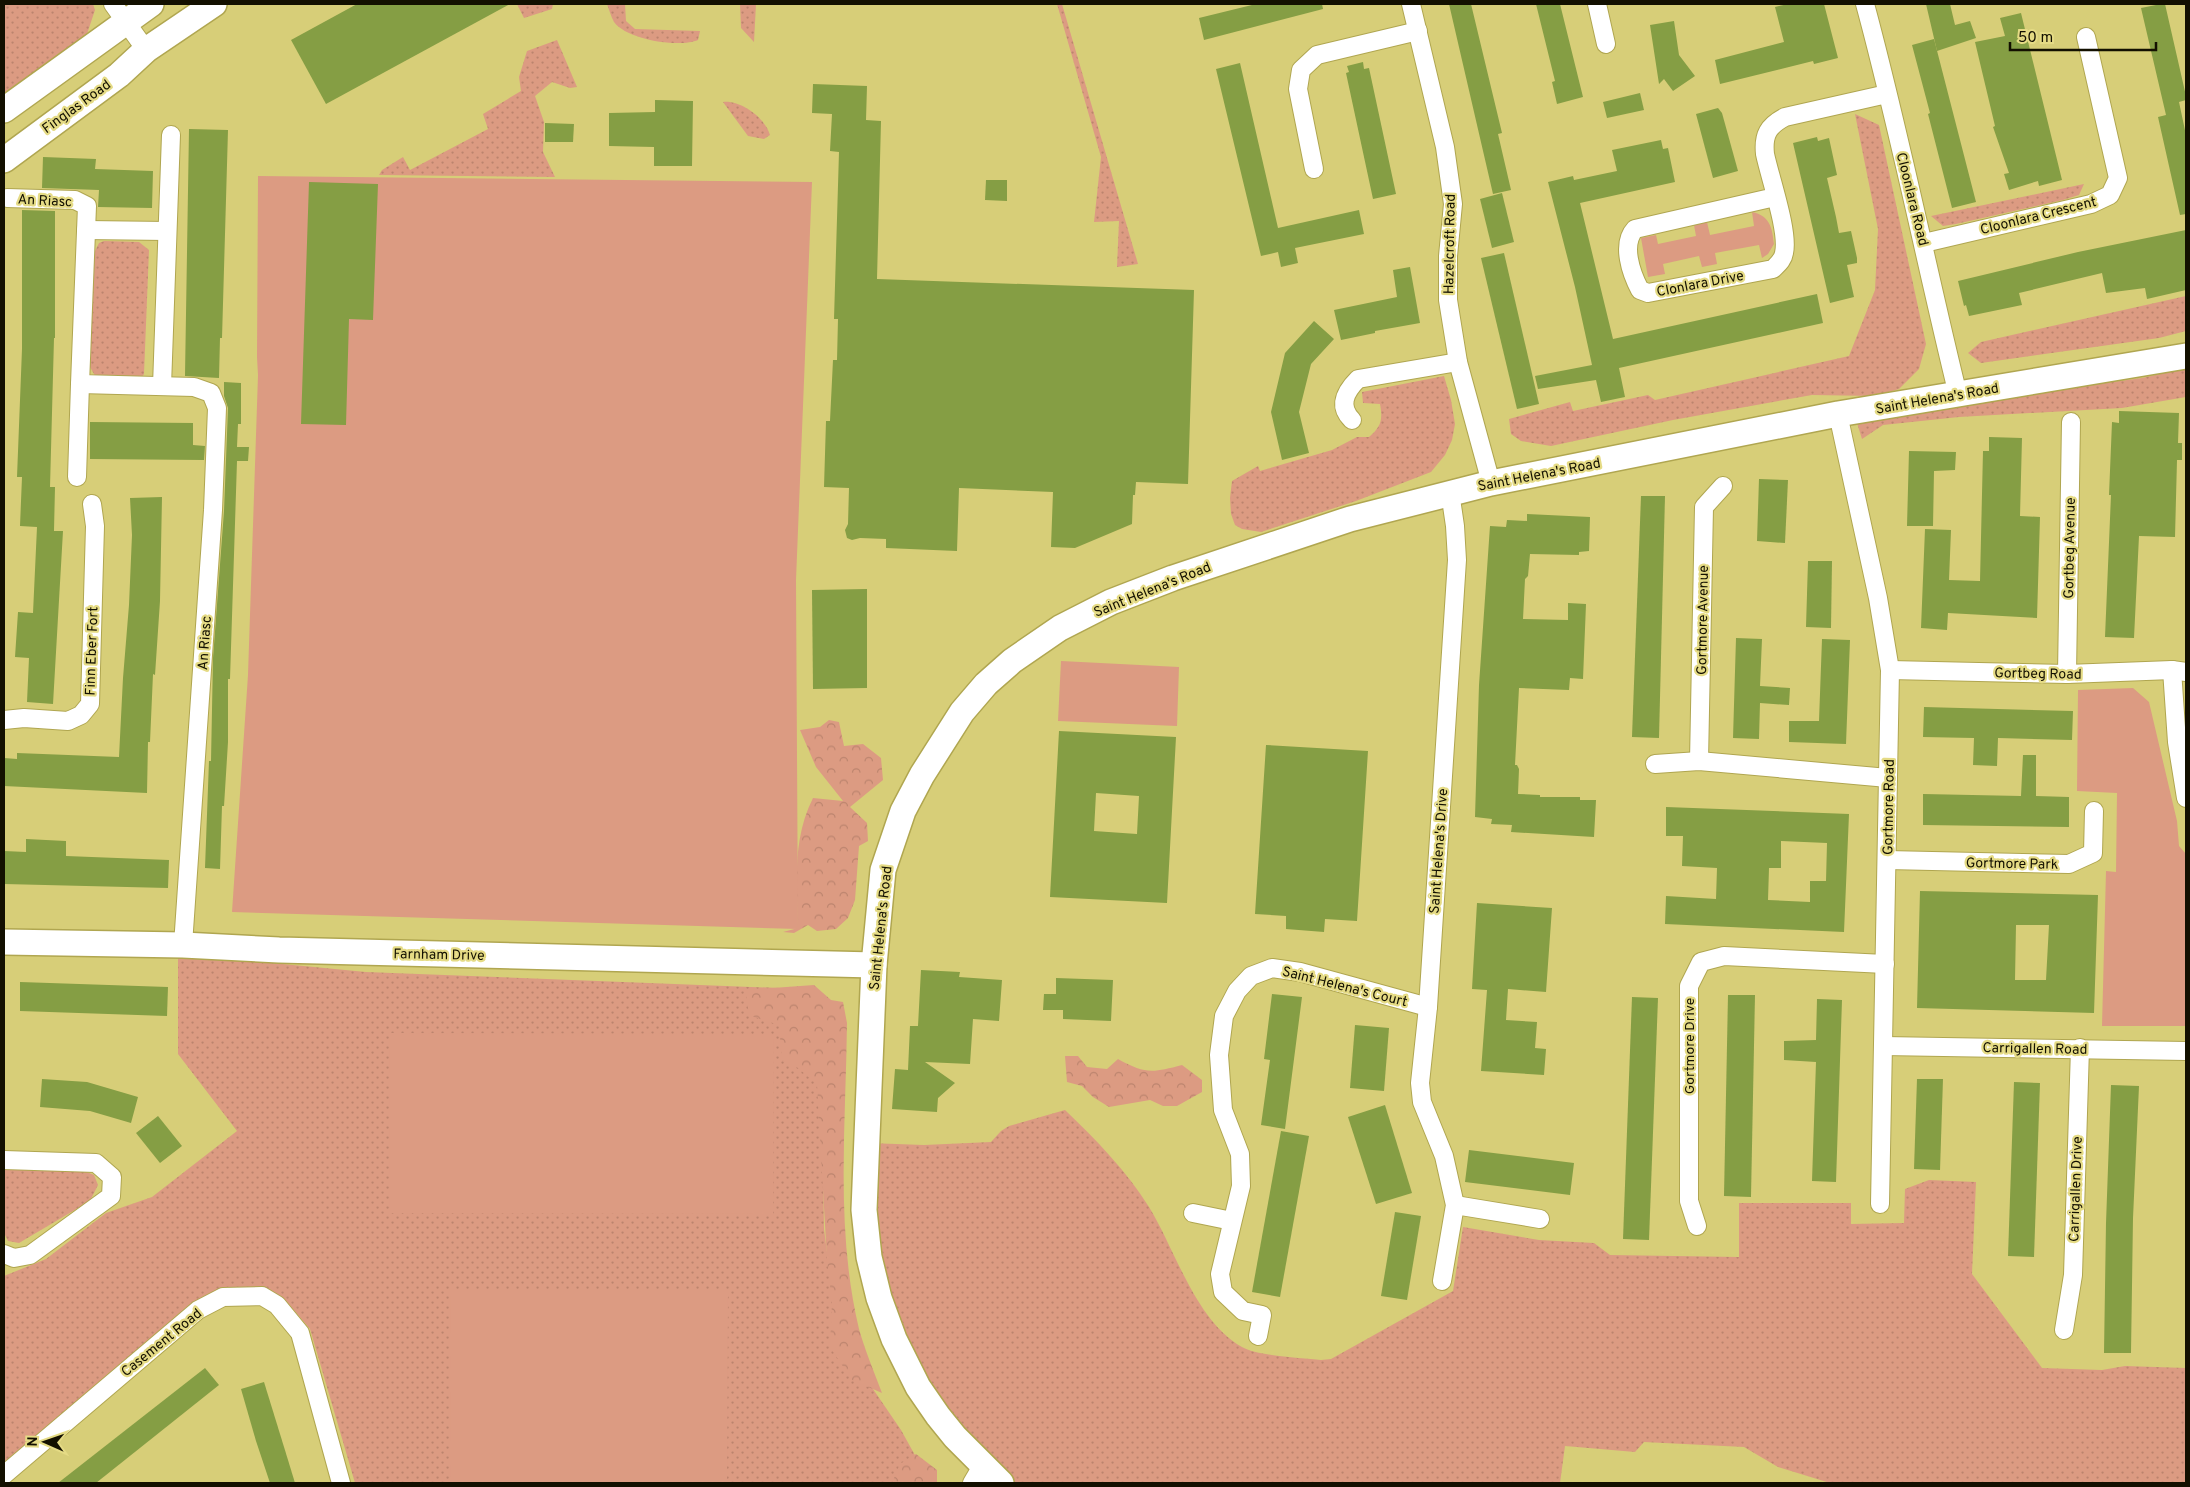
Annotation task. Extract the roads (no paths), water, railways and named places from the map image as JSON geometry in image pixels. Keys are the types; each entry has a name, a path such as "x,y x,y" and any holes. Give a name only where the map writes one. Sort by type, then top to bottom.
{"street":[{"path":"4,110 119,12 151,4"},
{"name":"Finglas Road","path":"4,160 119,75 146,50 214,4"},
{"name":"Hazelcroft Road","path":"1411,4 1445,147 1453,204 1448,256 1448,300 1458,362 1491,483"},
{"path":"1597,4 1606,44"},
{"name":"Cloonlara Road","path":"1866,4 1924,243 1938,314 1958,395"},
{"path":"119,12 146,50"},
{"path":"1314,169 1298,89 1301,70 1317,55 1418,31"},
{"name":"Cloonlara Crescent","path":"1924,243 2090,204 2110,195 2118,178 2086,37"},
{"name":"Clonlara Drive","path":"1775,197 1634,228 1629,235 1627,246 1635,282 1640,290 1648,293 1773,269 1780,263 1784,253 1785,236 1764,145 1773,123 1785,117 1887,94"},
{"path":"162,386 171,136"},
{"name":"An Riasc","path":"7,198 75,200 88,206 77,477"},
{"path":"86,230 167,231"},
{"name":"Saint Helena's Road","path":"1001,1483 977,1474 955,1437 918,1387 894,1339 879,1298 869,1257 864,1210 874,965 883,870 903,811 922,775 962,712 986,684 1012,661 1060,628 1111,602 1135,592 1350,519 1491,483 1838,414 2186,356"},
{"path":"1352,420 1346,413 1343,402 1348,389 1358,379 1458,362"},
{"name":"An Riasc","path":"80,384 194,387 211,393 217,408 213,510 183,945"},
{"name":"Gortmore Road","path":"1838,414 1878,598 1890,670 1880,1204"},
{"name":"Gortbeg Avenue","path":"2067,674 2071,422"},
{"name":"Gortmore Avenue","path":"1699,761 1704,507 1723,486"},
{"name":"Saint Helena's Drive","path":"1442,1280 1455,1205 1444,1156 1422,1102 1420,1083 1428,1006 1456,560 1455,526 1450,492"},
{"name":"Finn Eber Fort","path":"4,720 24,718 68,721 81,715 90,704 95,526 92,504"},
{"name":"Gortbeg Road","path":"1890,670 2067,674 2179,671"},
{"path":"2179,671 2177,742 2186,798"},
{"path":"1655,764 1699,761 1888,778"},
{"name":"Gortmore Park","path":"1887,860 2069,864 2093,853 2094,811"},
{"name":"Farnham Drive","path":"4,942 183,945 279,950 874,965"},
{"name":"Gortmore Drive","path":"1697,1226 1689,1201 1689,986 1701,962 1724,956 1885,964"},
{"name":"Saint Helena's Court","path":"1258,1336 1262,1315 1243,1311 1223,1292 1220,1274 1241,1186 1240,1154 1223,1110 1219,1055 1224,1016 1236,992 1251,976 1272,968 1300,972 1428,1006"},
{"name":"Carrigallen Road","path":"1883,1046 2186,1051"},
{"name":"Carrigallen Drive","path":"2064,1330 2073,1275 2080,1048"},
{"path":"4,1160 96,1163 112,1177 111,1196 30,1255 14,1258 4,1254"},
{"path":"1455,1205 1540,1219"},
{"path":"1193,1213 1232,1221"},
{"name":"Casement Road","path":"4,1475 198,1310 223,1297 262,1296 278,1305 300,1333 341,1483"}]}
